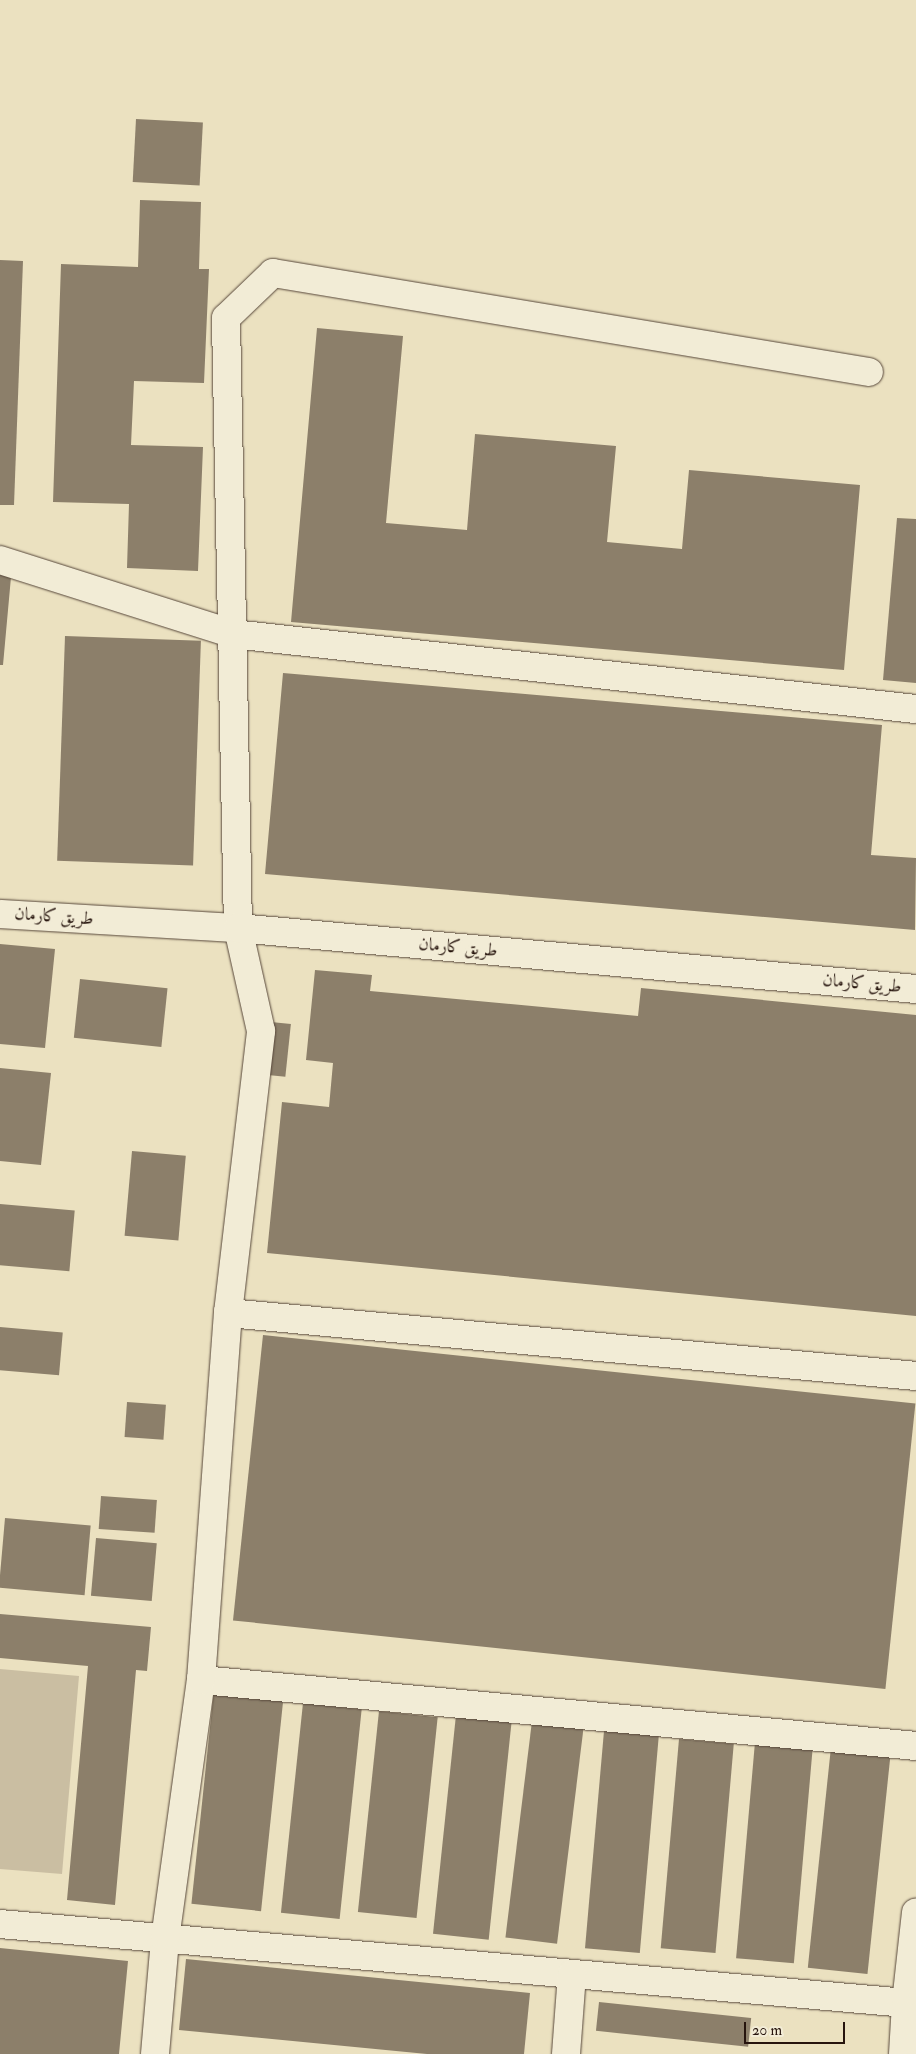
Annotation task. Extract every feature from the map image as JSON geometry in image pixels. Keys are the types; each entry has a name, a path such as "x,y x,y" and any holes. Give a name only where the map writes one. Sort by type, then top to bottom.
{"street":[{"path":"155,2054 165,1939 201,1680 228,1313 261,1031 238,928 226,318 273,273 869,372"},
{"path":"0,560 233,634 916,709"},
{"name":"طريق كارمان","path":"0,914 238,928 916,989"},
{"path":"228,1313 916,1376"},
{"path":"201,1680 916,1746"},
{"path":"903,2054 906,2003 916,1913"},
{"path":"0,1924 906,2003"},
{"path":"566,2054 572,1974"}],"shaded area":[{"path":"0,1669 79,1676 62,1874 0,1869"}],"building":[{"path":"136,119 203,123 200,185 133,182"},
{"path":"140,200 201,202 199,269 209,269 204,383 134,381 131,445 203,447 198,571 127,568 129,504 53,502 61,264 138,267"},
{"path":"0,260 23,261 14,505 0,505"},
{"path":"317,328 403,336 386,523 467,530 475,434 616,446 607,542 682,549 689,470 860,485 844,670 291,622"},
{"path":"897,518 916,519 916,683 883,680"},
{"path":"0,565 12,566 3,665 0,665"},
{"path":"65,636 201,641 193,866 57,861"},
{"path":"283,673 882,725 871,855 916,858 915,930 265,874"},
{"path":"0,944 55,949 45,1048 0,1044"},
{"path":"315,970 372,975 370,991 638,1016 641,988 916,1015 916,1316 267,1253 282,1102 329,1107 333,1063 306,1060"},
{"path":"80,979 168,988 161,1047 74,1038"},
{"path":"271,1022 291,1024 285,1077 265,1075"},
{"path":"0,1068 51,1073 41,1165 0,1161"},
{"path":"132,1151 186,1156 178,1240 125,1236"},
{"path":"0,1204 75,1211 69,1271 0,1265"},
{"path":"0,1327 63,1332 59,1375 0,1370"},
{"path":"263,1335 915,1404 885,1689 233,1620"},
{"path":"127,1402 166,1405 163,1440 125,1437"},
{"path":"101,1496 157,1500 155,1533 99,1529"},
{"path":"5,1518 91,1525 85,1595 0,1588"},
{"path":"96,1538 157,1543 152,1601 91,1596"},
{"path":"0,1614 151,1627 147,1671 136,1670 115,1905 67,1900 88,1666 0,1658"},
{"path":"214,1689 284,1696 261,1911 191,1904"},
{"path":"303,1703 362,1709 340,1919 281,1913"},
{"path":"379,1711 438,1717 417,1918 358,1912"},
{"path":"456,1715 512,1721 489,1940 433,1934"},
{"path":"532,1721 584,1727 557,1944 505,1937"},
{"path":"604,1731 659,1736 640,1953 585,1948"},
{"path":"679,1739 734,1744 715,1953 661,1948"},
{"path":"755,1742 813,1747 794,1963 736,1958"},
{"path":"831,1747 891,1753 867,1974 808,1968"},
{"path":"0,1948 128,1961 119,2054 0,2054"},
{"path":"186,1959 530,1993 524,2054 427,2054 179,2030"},
{"path":"599,2002 751,2018 748,2047 596,2031"}]}
